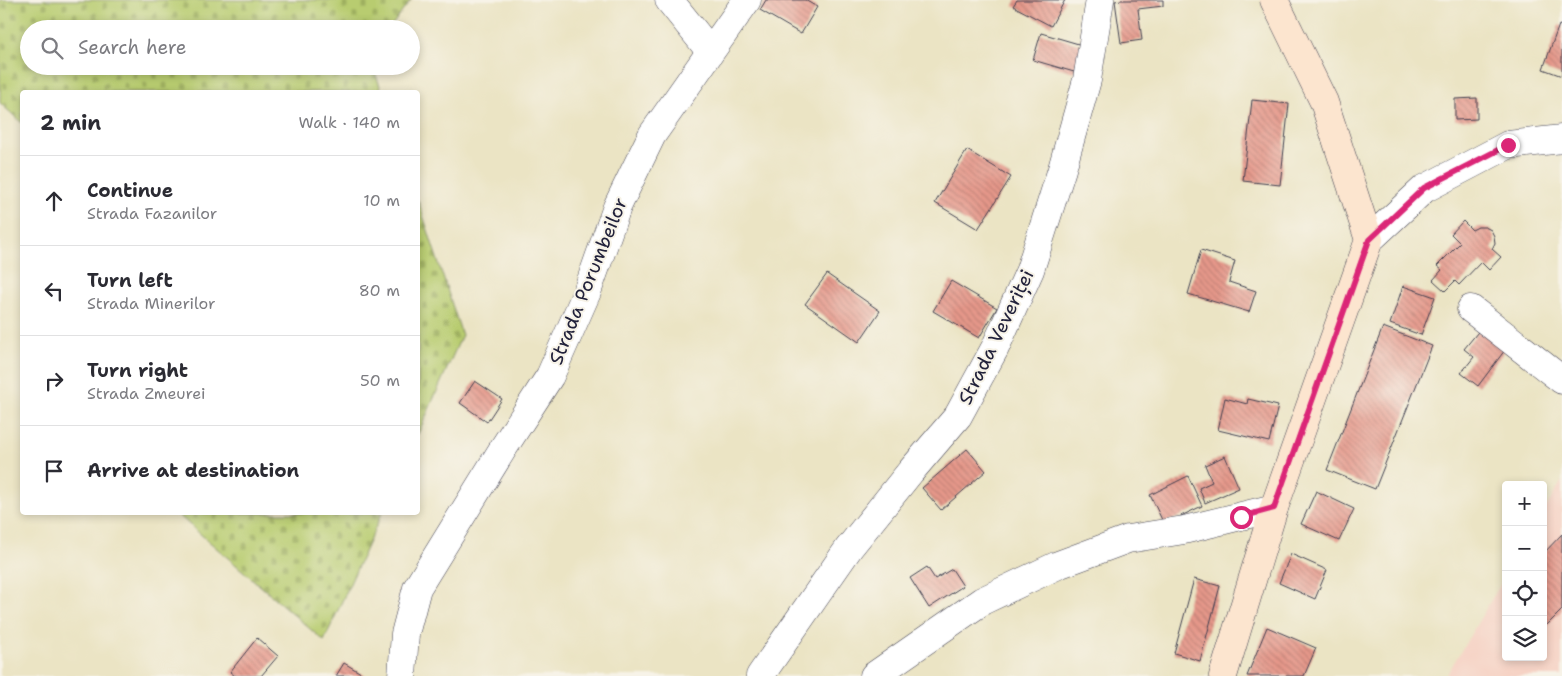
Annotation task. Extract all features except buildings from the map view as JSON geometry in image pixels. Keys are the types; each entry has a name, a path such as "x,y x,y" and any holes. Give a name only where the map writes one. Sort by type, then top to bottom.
{"main road":[{"path":"1222,676 1274,508 1369,240 1324,102 1274,0"}],"street":[{"path":"670,0 710,50"},
{"name":"Strada Porumbeilor","path":"402,676 406,634 418,588 504,447 550,376 587,292 617,207 652,135 747,0"},
{"name":"Strada Veveriței","path":"760,676 848,548 958,416 995,348 1030,270 1062,169 1087,80 1100,0"},
{"path":"1369,240 1424,188 1508,145 1562,139"},
{"path":"1471,309 1562,380"},
{"path":"874,676 982,601 1058,565 1128,539 1184,530 1274,508"}],"shaded area":[{"path":"1562,481 1562,676 1446,676 1502,582 1502,661 1547,661 1547,505"}],"green space":[{"path":"0,0 411,0 396,20 20,20 20,75 376,75 381,90 20,90 20,121 0,103"},
{"path":"420,206 462,335 420,430"},
{"path":"178,515 381,515 324,641"}],"route":[{"path":"1241,517 1274,508 1369,240 1424,188 1508,145"}]}
